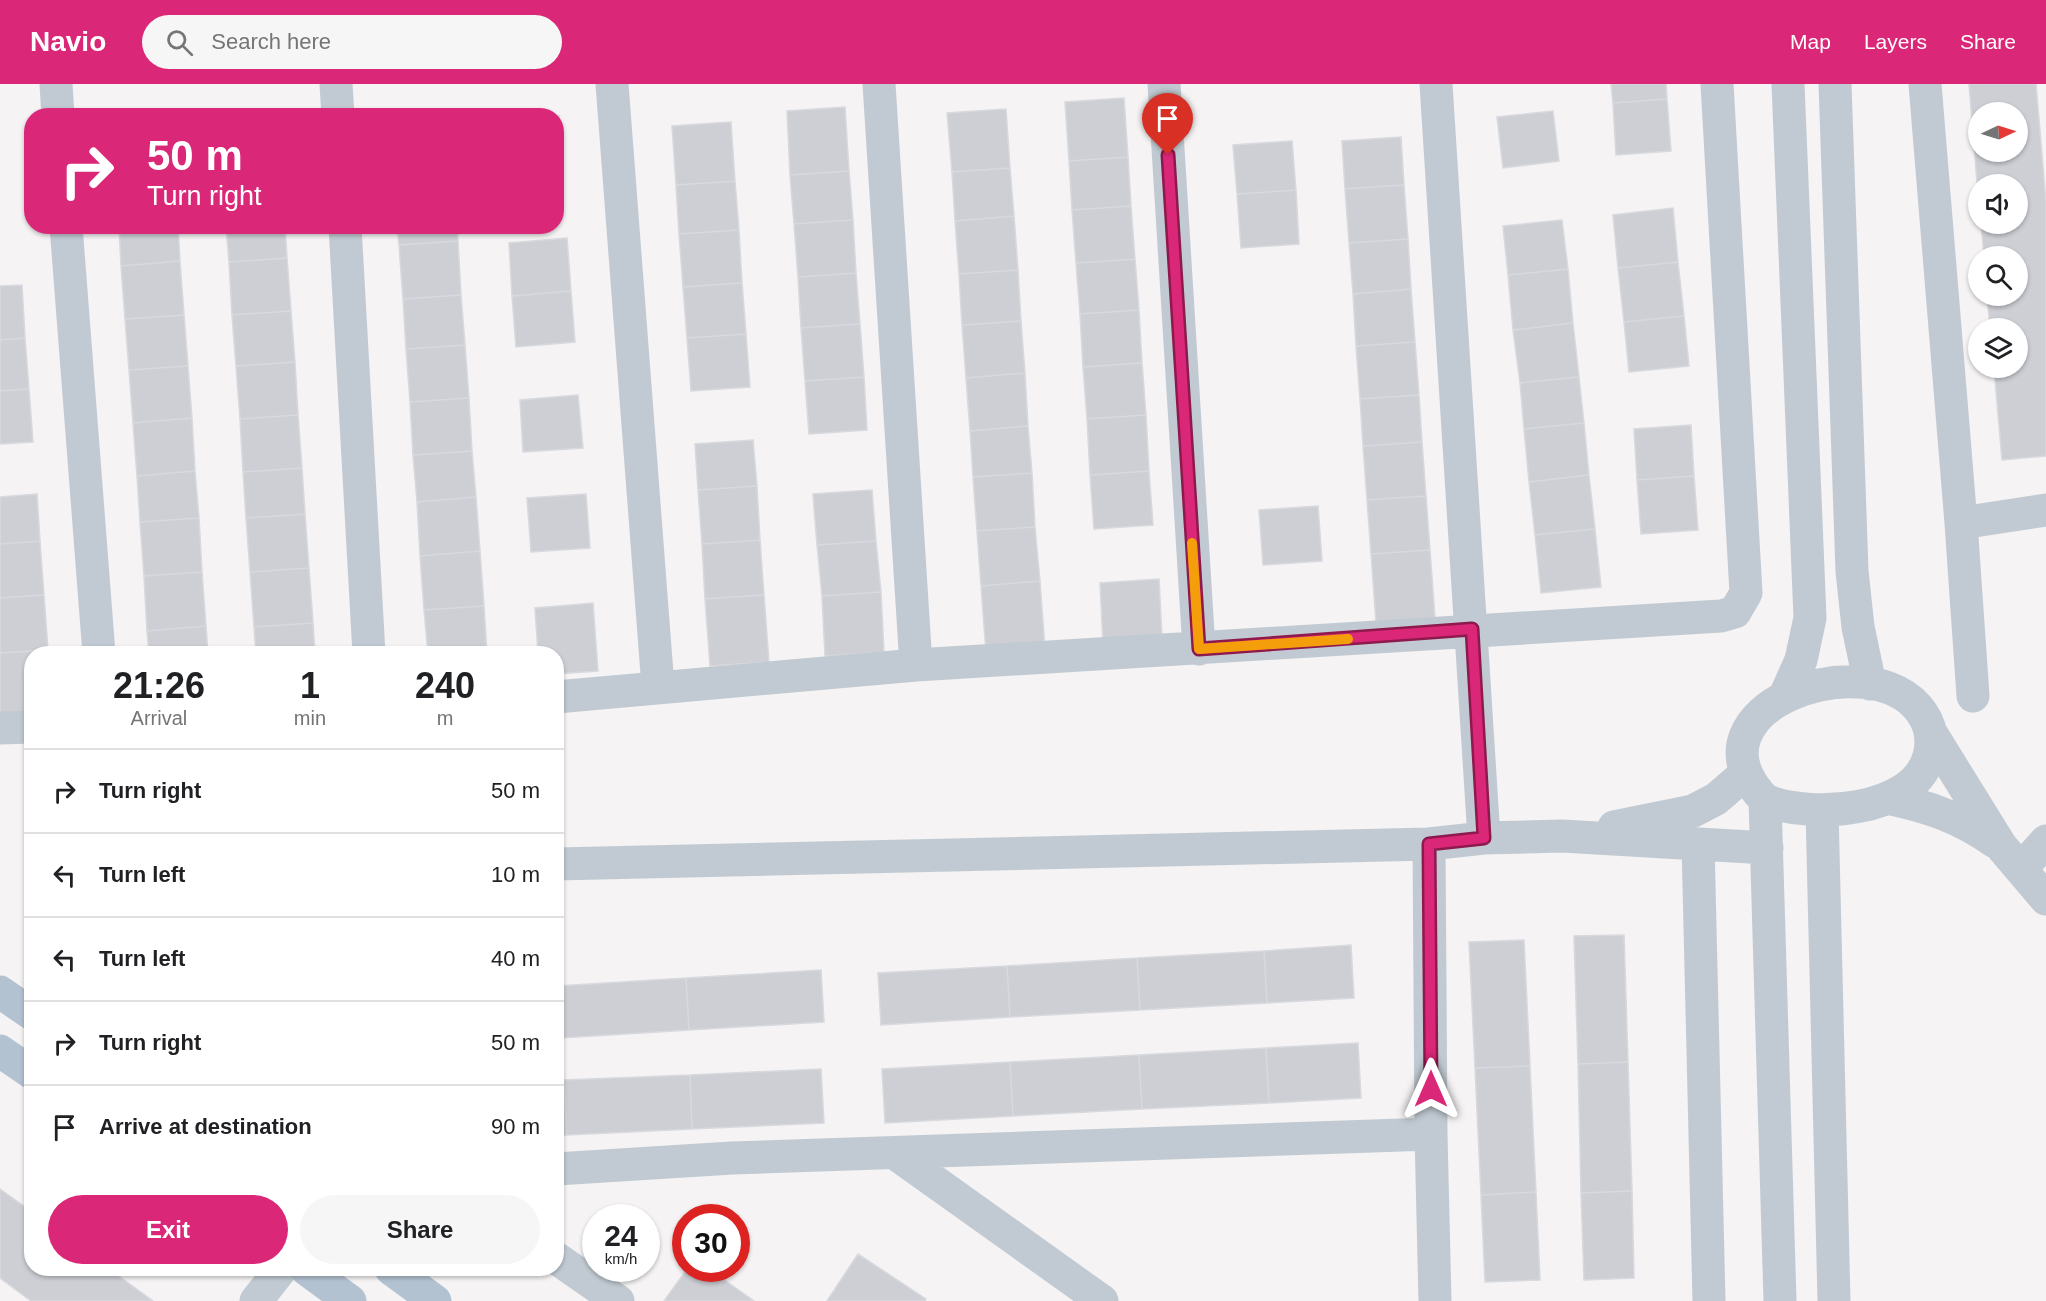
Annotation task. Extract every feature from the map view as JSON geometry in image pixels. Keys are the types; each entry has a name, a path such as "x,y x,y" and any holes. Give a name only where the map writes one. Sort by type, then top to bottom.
{"main road":[{"path":"0,992 24,1008"},
{"path":"0,1051 24,1068"},
{"path":"316,1276 350,1301"},
{"path":"401,1276 435,1301"}],"street":[{"path":"56,84 58,108"},
{"path":"336,84 338,108"},
{"path":"612,84 658,687"},
{"path":"879,84 916,665"},
{"path":"1164,84 1199,649"},
{"path":"1436,84 1484,838"},
{"path":"564,696 916,665 1199,649 1472,629 1721,616 1735,612 1742,604 1746,593 1717,84"},
{"path":"1785,696 1801,660 1810,618 1788,84"},
{"path":"1835,84 1852,571 1858,627 1870,684"},
{"path":"1925,84 1973,696"},
{"path":"67,234 98,646"},
{"path":"345,234 369,646"},
{"path":"1961,523 2046,510"},
{"path":"1930,733 1927,763 1919,777 1907,788 1887,798 1844,809 1822,810 1779,806 1765,800 1745,774 1742,744 1747,730 1755,717 1785,696 1827,683 1849,682 1870,684 1906,696 1926,719 1930,733 2011,858 2046,899"},
{"path":"0,728 24,727"},
{"path":"1562,836 1693,811 1716,799 1745,774"},
{"path":"1887,798 1918,804 1947,814 1975,828 2011,858"},
{"path":"1765,800 1780,1301"},
{"path":"1822,810 1834,1301"},
{"path":"564,864 1429,844 1484,838 1562,836 1767,848"},
{"path":"2011,858 2046,841"},
{"path":"1429,844 1431,1134 1435,1301"},
{"path":"1698,844 1708,1301"},
{"path":"564,1168 732,1158 1431,1134"},
{"path":"896,1154 1102,1301"},
{"path":"564,1264 618,1301"},
{"path":"256,1301 276,1276"}],"building":[{"path":"1611,84 1666,84 1667,99 1613,103"},
{"path":"1969,84 2036,84 2046,202 2046,456 2002,460 1995,378 2028,378 2028,318 1989,318 1988,306 2028,306 2028,246 1983,246 1982,234 2028,234 2028,174 1976,174 1975,162 2028,162 2028,102 1970,102"},
{"path":"1124,98 1128,157 1069,161 1065,102"},
{"path":"1667,99 1671,151 1616,155 1613,103"},
{"path":"845,107 849,171 790,175 787,111"},
{"path":"1006,109 1010,168 952,172 947,113"},
{"path":"1553,111 1559,161 1503,168 1497,117"},
{"path":"731,122 735,181 676,185 672,126"},
{"path":"1401,137 1404,185 1345,189 1342,141"},
{"path":"1292,141 1296,190 1237,194 1233,145"},
{"path":"1128,157 1131,206 1072,210 1069,161"},
{"path":"1010,168 1014,216 955,221 952,172"},
{"path":"849,171 853,220 794,224 790,175"},
{"path":"735,181 739,230 679,234 676,185"},
{"path":"1404,185 1408,239 1349,243 1345,189"},
{"path":"1296,190 1299,244 1241,248 1237,194"},
{"path":"1131,206 1135,259 1076,263 1072,210"},
{"path":"1673,208 1678,262 1618,268 1613,215"},
{"path":"1014,216 1018,270 959,274 955,221"},
{"path":"853,220 856,273 798,277 794,224"},
{"path":"1562,220 1568,269 1508,275 1503,226"},
{"path":"739,230 742,283 683,287 679,234"},
{"path":"119,234 178,234 180,261 121,266"},
{"path":"227,234 286,234 287,258 229,262"},
{"path":"398,234 458,234 458,241 399,245"},
{"path":"567,238 571,291 512,296 509,243"},
{"path":"1408,239 1411,289 1353,294 1349,243"},
{"path":"458,241 461,295 403,299 399,245"},
{"path":"287,258 291,311 232,315 229,262"},
{"path":"1135,259 1139,310 1080,314 1076,263"},
{"path":"180,261 184,315 125,319 121,266"},
{"path":"1678,262 1684,316 1624,322 1618,268"},
{"path":"1568,269 1573,323 1513,330 1508,275"},
{"path":"1018,270 1021,321 962,325 959,274"},
{"path":"856,273 860,324 801,328 798,277"},
{"path":"742,283 746,334 687,338 683,287"},
{"path":"22,285 25,338 0,340 0,286"},
{"path":"1411,289 1415,342 1356,346 1353,294"},
{"path":"571,291 575,342 516,347 512,296"},
{"path":"461,295 465,345 406,349 403,299"},
{"path":"1139,310 1142,363 1083,367 1080,314"},
{"path":"291,311 295,362 236,366 232,315"},
{"path":"184,315 188,366 129,370 125,319"},
{"path":"1684,316 1689,366 1629,372 1624,322"},
{"path":"1021,321 1025,373 966,378 962,325"},
{"path":"1573,323 1579,377 1520,383 1513,330"},
{"path":"860,324 864,377 805,381 801,328"},
{"path":"746,334 750,387 691,391 687,338"},
{"path":"25,338 29,389 0,391 0,340"},
{"path":"1415,342 1419,395 1360,399 1356,346"},
{"path":"465,345 469,398 410,402 406,349"},
{"path":"295,362 298,415 240,419 236,366"},
{"path":"1142,363 1146,415 1087,419 1083,367"},
{"path":"188,366 192,418 133,423 129,370"},
{"path":"1025,373 1028,426 970,431 966,378"},
{"path":"864,377 867,430 809,434 805,381"},
{"path":"1579,377 1584,423 1524,429 1520,383"},
{"path":"29,389 33,442 0,444 0,391"},
{"path":"578,395 583,448 523,452 520,400"},
{"path":"1419,395 1422,442 1363,446 1360,399"},
{"path":"469,398 472,451 413,455 410,402"},
{"path":"298,415 302,468 243,472 240,419"},
{"path":"1146,415 1149,471 1090,475 1087,419"},
{"path":"192,418 195,471 137,476 133,423"},
{"path":"1584,423 1589,475 1529,482 1524,429"},
{"path":"1691,425 1694,476 1637,480 1634,429"},
{"path":"1028,426 1032,473 973,477 970,431"},
{"path":"753,440 757,486 698,490 695,444"},
{"path":"1422,442 1426,496 1367,500 1363,446"},
{"path":"472,451 476,497 417,502 413,455"},
{"path":"302,468 305,514 246,518 243,472"},
{"path":"195,471 199,518 140,522 137,476"},
{"path":"1149,471 1153,525 1094,529 1090,475"},
{"path":"1032,473 1035,527 977,531 973,477"},
{"path":"1589,475 1595,529 1535,535 1529,482"},
{"path":"1694,476 1698,530 1641,534 1637,480"},
{"path":"757,486 760,540 702,544 698,490"},
{"path":"872,490 876,541 817,545 813,494"},
{"path":"37,494 40,541 0,544 0,497"},
{"path":"586,494 590,548 531,552 527,498"},
{"path":"1426,496 1430,550 1371,554 1367,500"},
{"path":"476,497 480,551 420,556 417,502"},
{"path":"1318,506 1322,561 1263,565 1259,510"},
{"path":"305,514 309,568 250,572 246,518"},
{"path":"199,518 202,572 144,576 140,522"},
{"path":"1035,527 1040,581 981,586 977,531"},
{"path":"1595,529 1601,587 1541,593 1535,535"},
{"path":"760,540 764,595 705,599 702,544"},
{"path":"40,541 44,595 0,598 0,544"},
{"path":"876,541 881,592 822,596 817,545"},
{"path":"1430,550 1435,618 1376,622 1371,554"},
{"path":"480,551 484,606 424,610 420,556"},
{"path":"309,568 313,623 254,627 250,572"},
{"path":"202,572 206,626 147,631 144,576"},
{"path":"1159,579 1162,638 1103,643 1100,583"},
{"path":"1040,581 1045,649 986,653 981,586"},
{"path":"881,592 884,652 825,656 822,596"},
{"path":"44,595 48,646 24,646 24,652 0,653 0,598"},
{"path":"764,595 769,662 710,666 705,599"},
{"path":"593,603 598,671 564,673 564,646 537,646 535,608"},
{"path":"484,606 486,646 427,646 424,610"},
{"path":"313,623 314,646 255,646 254,627"},
{"path":"206,626 207,646 148,646 147,631"},
{"path":"24,652 24,720 0,721 0,653"},
{"path":"1624,935 1628,1062 1578,1064 1574,936"},
{"path":"1524,940 1530,1066 1475,1068 1469,942"},
{"path":"1351,945 1354,998 1267,1003 1264,951"},
{"path":"1264,951 1267,1003 1140,1010 1137,958"},
{"path":"1137,958 1140,1010 1010,1017 1007,966"},
{"path":"1007,966 1010,1017 881,1025 878,973"},
{"path":"821,970 824,1022 689,1030 686,978"},
{"path":"686,978 689,1030 564,1038 564,986"},
{"path":"1358,1043 1361,1098 1269,1103 1266,1048"},
{"path":"1266,1048 1269,1103 1142,1109 1139,1055"},
{"path":"1139,1055 1142,1109 1013,1116 1010,1062"},
{"path":"1010,1062 1013,1116 885,1123 882,1069"},
{"path":"1628,1062 1632,1191 1581,1193 1578,1064"},
{"path":"1530,1066 1536,1192 1481,1195 1475,1068"},
{"path":"821,1069 824,1123 692,1129 690,1075"},
{"path":"690,1075 692,1129 567,1135 564,1080"},
{"path":"564,1080 567,1135 564,1135"},
{"path":"0,1189 24,1206 24,1276 119,1276 153,1301 31,1301 0,1278"},
{"path":"1632,1191 1634,1278 1584,1280 1581,1193"},
{"path":"1536,1192 1540,1280 1485,1282 1481,1195"},
{"path":"858,1254 926,1299 925,1301 827,1301"},
{"path":"678,1282 727,1282 754,1301 664,1301"}],"slow traffic":[{"path":"1192,543 1199,649 1348,639"}],"route":[{"path":"1168,155 1199,649 1472,629 1484,838 1429,844 1431,1089"}]}
